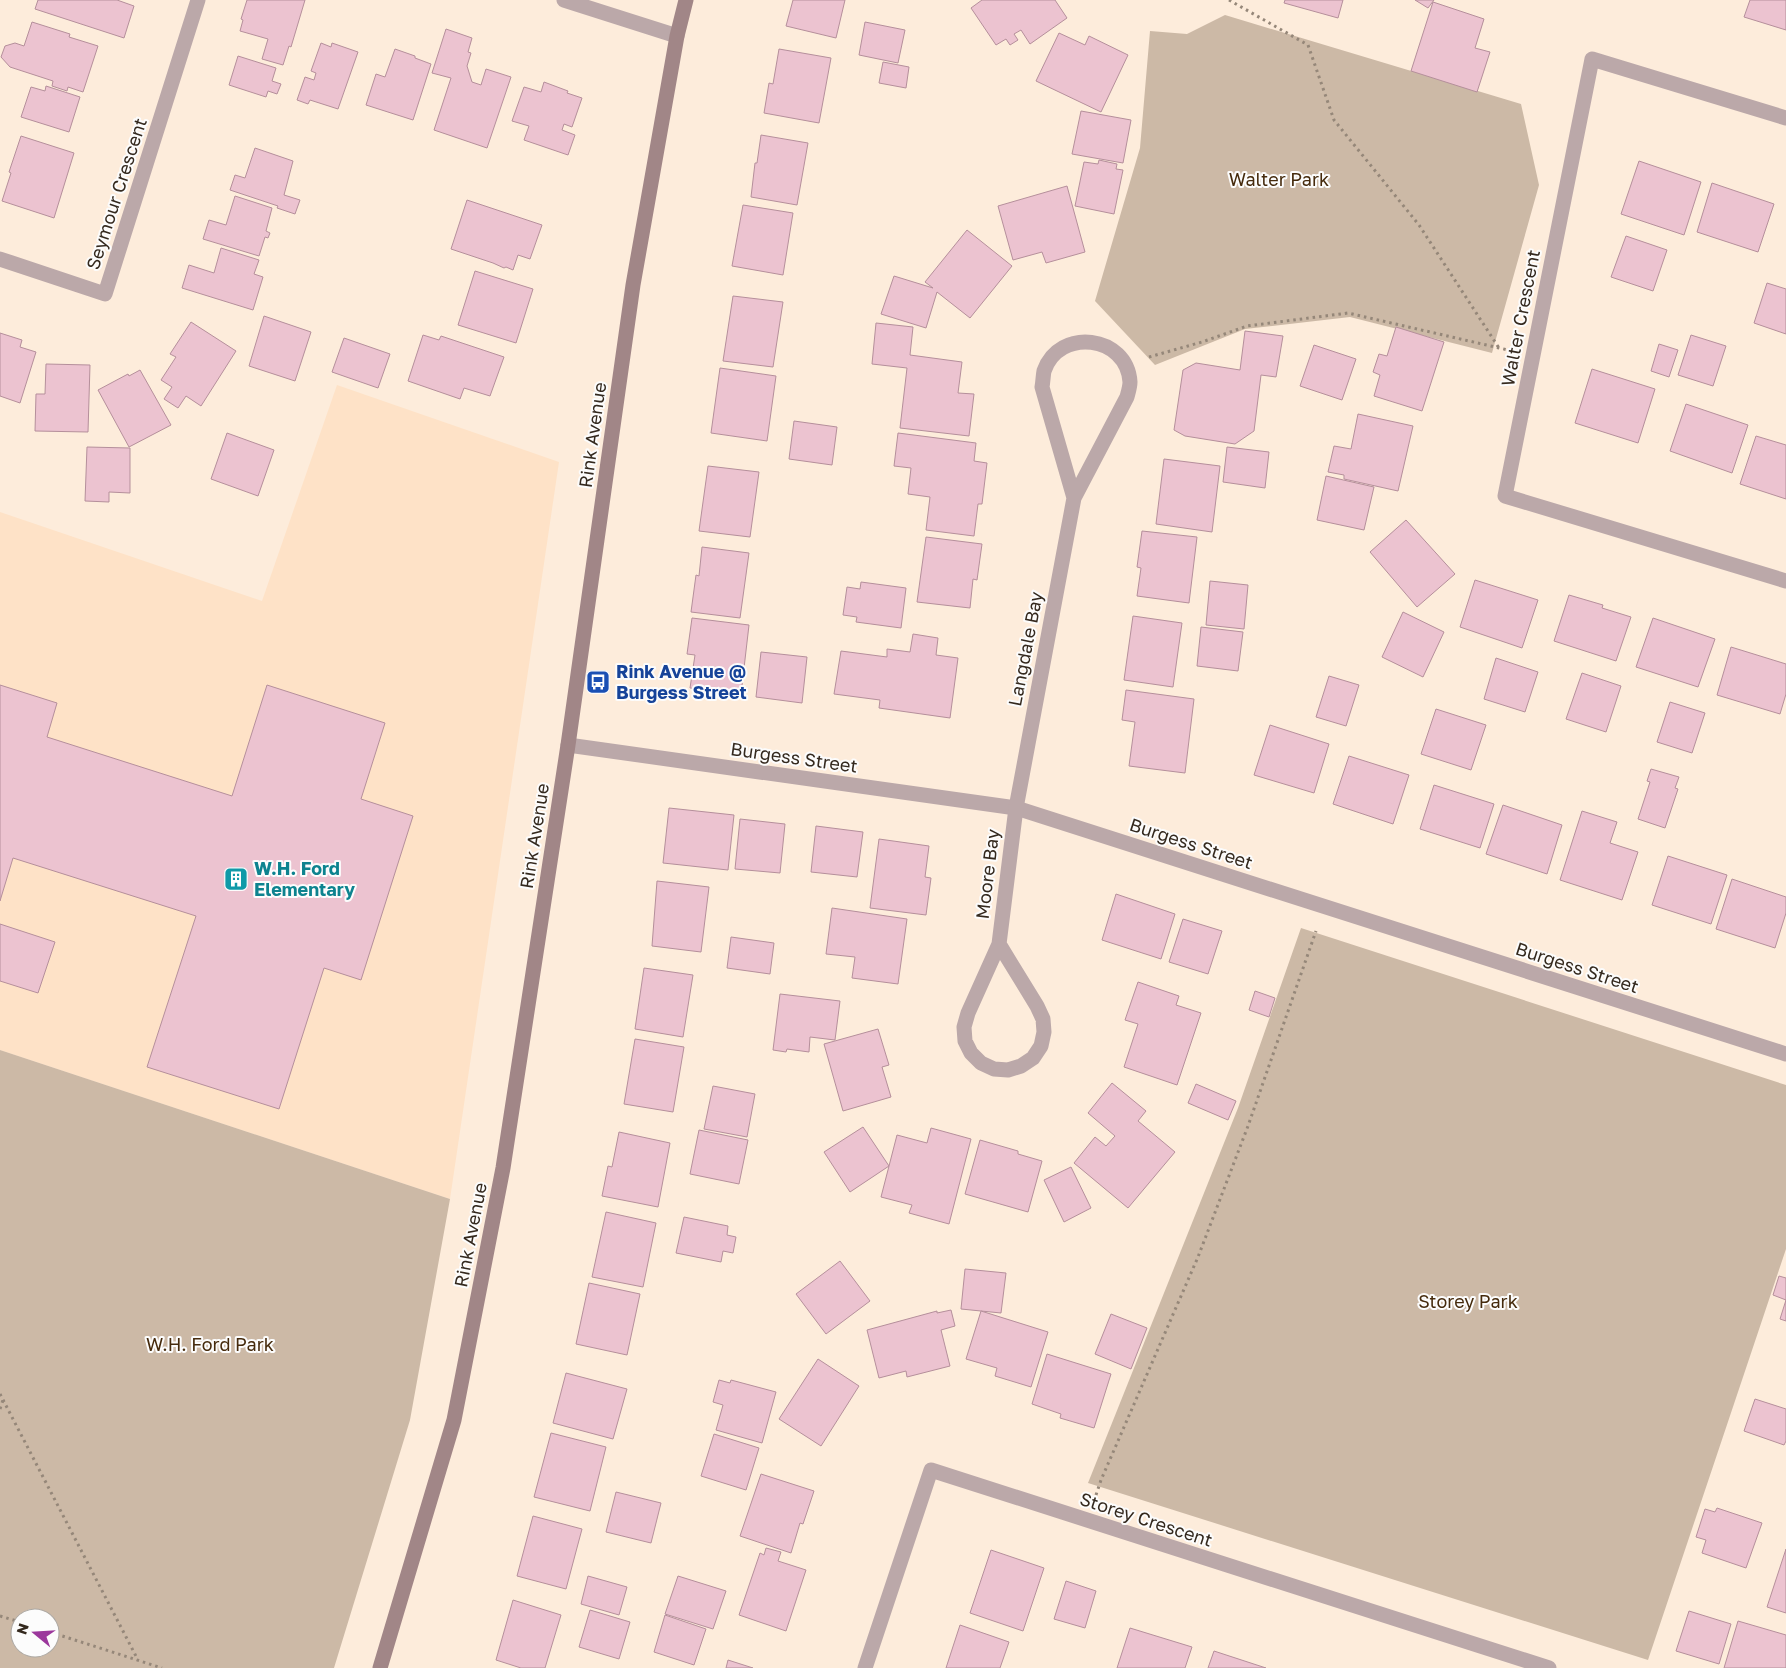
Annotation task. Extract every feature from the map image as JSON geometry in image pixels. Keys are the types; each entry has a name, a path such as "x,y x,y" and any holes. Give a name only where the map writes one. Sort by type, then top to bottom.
{"street":[{"name":"Seymour Crescent","path":"0,259 105,294 198,0"},
{"path":"564,0 677,36"},
{"name":"Rink Avenue","path":"380,1668 454,1420 503,1168 568,746 633,285 677,36 686,0"},
{"name":"Walter Crescent","path":"1786,118 1592,59 1505,496 1786,581"},
{"name":"Langdale Bay","path":"1016,808 1074,498 1127,397 1130,382 1126,368 1117,355 1105,346 1091,341 1076,342 1062,348 1051,358 1044,372 1042,387 1074,498"},
{"name":"Burgess Street","path":"568,746 1016,808 1786,1054"},
{"name":"Moore Bay","path":"999,944 1037,1006 1043,1018 1044,1026 1041,1046 1033,1058 1021,1066 1008,1070 994,1069 981,1063 971,1053 966,1041 964,1027 968,1013 999,944 1016,808"},
{"name":"Storey Crescent","path":"865,1668 931,1470 1549,1668"}],"path":[{"path":"1126,368 1152,355 1202,342 1247,326 1348,313 1499,348 1419,224 1334,120 1308,45 1229,0"},
{"path":"1088,1521 1100,1480 1198,1257 1248,1126 1324,906"},
{"path":"0,1394 138,1660"},
{"path":"0,1409 3,1400"},
{"path":"60,1635 162,1668"}],"shaded area":[{"path":"337,385 559,462 450,1199 0,1050 0,512 262,601"}],"green space":[{"name":"Walter Park","path":"1225,15 1521,104 1539,185 1492,353 1350,317 1245,329 1155,365 1095,301 1140,148 1150,31 1187,34"},
{"name":"Storey Park","path":"1301,928 1786,1085 1786,1249 1648,1660 1088,1483 1238,1108"},
{"name":"W.H. Ford Park","path":"0,1050 450,1199 410,1420 334,1668 0,1668"}],"building":[{"path":"38,0 117,0 134,6 124,38 35,9"},
{"path":"247,0 305,0 291,47 289,46 283,65 262,59 268,39 240,31 243,20 241,19"},
{"path":"793,0 845,0 836,38 786,26"},
{"path":"982,0 1055,0 1067,18 1030,44 1021,30 1014,34 1018,40 1010,45 1006,39 996,45 971,8"},
{"path":"1285,0 1343,0 1338,18 1284,3"},
{"path":"1415,0 1434,0 1428,8"},
{"path":"1750,0 1786,0 1786,30 1744,17"},
{"path":"1433,2 1484,19 1475,48 1490,52 1477,92 1411,71"},
{"path":"32,22 70,34 69,37 98,46 83,92 68,87 67,91 52,86 53,81 10,67 1,57 5,46 15,43 24,46"},
{"path":"865,22 905,30 898,63 859,55"},
{"path":"446,29 472,38 468,52 471,53 467,66 472,82 481,85 486,69 511,77 487,148 434,130 451,78 432,73"},
{"path":"1059,33 1085,45 1089,36 1128,55 1101,112 1036,81"},
{"path":"321,43 331,47 332,43 358,52 338,109 310,100 308,104 297,100 305,77 314,80 316,73 311,71"},
{"path":"395,49 431,64 413,120 366,105 376,74 385,77"},
{"path":"779,49 831,58 819,123 764,113 769,83 773,84"},
{"path":"238,56 276,68 272,81 281,84 277,94 268,91 266,97 229,85"},
{"path":"883,62 909,67 906,88 879,83"},
{"path":"544,82 582,98 572,127 564,124 562,130 575,135 568,155 524,140 529,126 512,121 524,87 541,92"},
{"path":"46,86 80,97 69,132 21,117 31,87 45,91"},
{"path":"1081,111 1131,120 1123,163 1072,154"},
{"path":"761,135 808,143 797,205 751,197"},
{"path":"21,136 74,153 54,218 2,201"},
{"path":"255,148 293,161 284,195 300,200 295,214 277,208 278,206 230,190 235,175 245,178"},
{"path":"1099,160 1117,164 1116,169 1123,170 1114,214 1075,206 1084,162 1098,164"},
{"path":"1639,161 1701,182 1684,235 1621,214"},
{"path":"1712,183 1774,204 1758,252 1697,232"},
{"path":"1067,186 1085,252 1046,263 1042,252 1013,260 998,206"},
{"path":"235,196 272,208 266,231 270,233 268,238 265,237 259,256 203,239 209,220 226,225"},
{"path":"467,200 542,225 530,259 518,255 513,270 451,249"},
{"path":"743,205 793,213 783,275 732,266"},
{"path":"967,230 1012,266 970,318 937,292 926,328 881,314 894,276 933,288 925,282"},
{"path":"1626,236 1667,250 1653,291 1611,277"},
{"path":"221,248 259,260 254,274 263,277 253,310 182,288 189,265 214,273"},
{"path":"475,271 533,289 516,343 458,325"},
{"path":"1767,283 1786,289 1786,334 1754,323"},
{"path":"733,296 783,302 773,367 723,361"},
{"path":"264,316 311,332 295,381 249,366"},
{"path":"191,322 236,351 201,406 186,396 178,408 164,399 172,387 161,380 176,357 170,354"},
{"path":"876,323 913,327 910,355 962,362 958,393 974,394 969,436 900,428 907,368 872,364"},
{"path":"1396,327 1444,342 1422,411 1374,396 1380,375 1373,372 1379,354 1387,356"},
{"path":"1245,331 1283,336 1276,377 1261,375 1254,431 1235,444 1185,436 1174,430 1183,370 1196,363 1240,370"},
{"path":"0,333 22,340 20,347 36,352 20,403 0,396"},
{"path":"423,335 439,340 441,336 504,357 490,396 464,388 460,399 408,381"},
{"path":"1691,335 1726,346 1713,386 1678,375"},
{"path":"344,338 390,354 378,388 332,372"},
{"path":"1659,344 1678,350 1669,377 1651,371"},
{"path":"1314,345 1356,359 1342,400 1300,386"},
{"path":"46,364 90,365 88,432 35,431 36,394 45,394"},
{"path":"720,368 776,376 767,441 711,433"},
{"path":"1592,369 1655,389 1638,443 1575,423"},
{"path":"140,370 171,425 129,447 98,390 128,374 129,376"},
{"path":"1686,404 1748,425 1732,473 1670,451"},
{"path":"1358,414 1413,426 1398,491 1344,479 1344,475 1328,472 1334,446 1351,449"},
{"path":"794,421 837,427 832,465 789,459"},
{"path":"227,433 274,450 258,496 211,479"},
{"path":"898,433 976,443 974,461 987,463 982,504 978,504 974,536 926,530 930,497 908,494 911,468 894,466"},
{"path":"1756,436 1786,445 1786,499 1740,484"},
{"path":"87,447 130,448 130,493 109,492 109,502 85,501"},
{"path":"1227,447 1269,452 1265,488 1223,482"},
{"path":"1164,459 1220,466 1212,532 1156,524"},
{"path":"708,466 759,472 750,537 699,531"},
{"path":"1326,476 1374,487 1364,530 1317,520"},
{"path":"1406,520 1455,574 1417,607 1370,552"},
{"path":"1142,531 1197,537 1189,603 1137,596 1141,568 1137,567"},
{"path":"926,537 982,544 977,580 973,579 970,608 917,602"},
{"path":"702,547 749,553 740,618 691,612 696,575 699,576"},
{"path":"1475,580 1538,600 1522,648 1460,627"},
{"path":"1210,581 1248,585 1244,629 1206,625"},
{"path":"861,582 906,588 901,628 856,622 857,617 843,615 847,587 860,589"},
{"path":"1569,595 1603,605 1602,608 1631,617 1616,661 1554,641"},
{"path":"1403,612 1444,632 1423,677 1382,657"},
{"path":"1133,616 1182,623 1173,687 1124,680"},
{"path":"692,618 749,625 741,694 690,688 695,655 687,654"},
{"path":"1653,618 1715,639 1698,687 1636,667"},
{"path":"1201,627 1243,632 1238,671 1197,666"},
{"path":"913,634 938,638 936,655 958,658 950,718 879,708 880,700 834,694 841,651 887,657 887,649 910,652"},
{"path":"1731,647 1786,664 1786,694 1780,714 1717,695"},
{"path":"761,652 807,657 802,703 756,697"},
{"path":"1496,658 1538,672 1525,712 1484,699"},
{"path":"1582,673 1621,686 1606,732 1566,719"},
{"path":"1329,676 1359,685 1346,726 1316,717"},
{"name":"W.H. Ford Elementary","path":"0,685 57,703 47,737 232,796 267,685 385,723 361,799 413,816 361,980 324,968 279,1109 147,1067 196,916 13,858 0,901"},
{"path":"1126,690 1194,699 1185,773 1129,766 1135,722 1122,720"},
{"path":"1670,702 1705,713 1692,753 1657,742"},
{"path":"1436,709 1486,725 1471,770 1421,754"},
{"path":"1270,725 1329,744 1314,793 1254,775"},
{"path":"1349,756 1409,775 1393,824 1333,804"},
{"path":"1651,769 1679,777 1675,788 1678,789 1665,828 1638,819 1650,782 1647,781"},
{"path":"1434,785 1494,804 1480,848 1420,829"},
{"path":"1503,805 1562,825 1547,874 1486,854"},
{"path":"669,808 734,815 728,870 663,863"},
{"path":"1582,811 1617,822 1610,843 1638,852 1622,900 1560,880"},
{"path":"740,819 785,824 780,873 735,869"},
{"path":"816,826 863,832 857,877 811,872"},
{"path":"879,839 929,846 925,877 931,878 926,915 870,908"},
{"path":"1668,856 1727,875 1711,924 1652,905"},
{"path":"1732,879 1786,897 1786,913 1775,948 1716,929"},
{"path":"657,881 709,887 701,952 652,946"},
{"path":"1116,894 1175,914 1161,959 1102,940"},
{"path":"832,908 907,919 898,984 852,978 855,957 826,954"},
{"path":"1183,919 1222,931 1208,974 1169,962"},
{"path":"0,924 55,942 38,993 0,981"},
{"path":"731,937 774,943 770,974 727,968"},
{"path":"644,968 693,975 683,1037 635,1029"},
{"path":"1138,982 1179,996 1176,1005 1201,1013 1177,1085 1124,1067 1138,1024 1125,1020"},
{"path":"1255,991 1275,998 1269,1017 1249,1010"},
{"path":"780,994 840,1001 835,1040 810,1037 809,1052 787,1049 786,1052 773,1050"},
{"path":"878,1029 889,1065 882,1067 891,1097 843,1111 824,1044"},
{"path":"635,1039 684,1047 673,1112 624,1104"},
{"path":"1112,1083 1146,1111 1138,1121 1175,1152 1128,1208 1074,1163 1095,1137 1106,1146 1115,1136 1088,1113"},
{"path":"1196,1084 1236,1101 1228,1120 1188,1103"},
{"path":"713,1086 755,1094 747,1137 704,1129"},
{"path":"863,1127 889,1166 850,1192 824,1152"},
{"path":"931,1128 971,1139 949,1224 909,1213 912,1205 881,1197 897,1135 927,1143"},
{"path":"699,1130 748,1140 739,1184 690,1174"},
{"path":"619,1132 670,1143 658,1207 602,1196 608,1166 612,1167"},
{"path":"980,1140 1018,1151 1018,1154 1042,1161 1028,1212 965,1194"},
{"path":"1071,1167 1091,1208 1064,1222 1044,1180"},
{"path":"606,1212 656,1223 643,1287 592,1277"},
{"path":"684,1217 728,1226 727,1235 736,1237 733,1253 723,1251 721,1262 676,1253"},
{"path":"840,1261 870,1301 826,1334 796,1294"},
{"path":"965,1269 1006,1273 1001,1313 961,1309"},
{"path":"1779,1276 1786,1278 1786,1300 1773,1295"},
{"path":"589,1283 640,1294 627,1355 576,1344"},
{"path":"1786,1300 1786,1321 1780,1319"},
{"path":"951,1310 955,1326 941,1330 950,1366 907,1377 906,1371 879,1378 867,1330 937,1311 937,1313"},
{"path":"981,1311 1048,1332 1031,1387 995,1376 997,1368 966,1359"},
{"path":"1111,1314 1147,1328 1131,1369 1095,1354"},
{"path":"1047,1354 1111,1374 1094,1428 1060,1418 1061,1414 1032,1404"},
{"path":"818,1359 859,1386 821,1446 779,1419"},
{"path":"566,1373 627,1389 613,1439 553,1423"},
{"path":"719,1380 730,1383 731,1380 776,1392 762,1443 716,1430 723,1405 713,1402"},
{"path":"1755,1399 1786,1409 1786,1441 1784,1445 1744,1431"},
{"path":"551,1433 606,1447 590,1511 534,1497"},
{"path":"714,1434 759,1448 746,1490 701,1476"},
{"path":"761,1474 814,1491 803,1524 800,1523 791,1553 740,1536"},
{"path":"616,1492 661,1503 651,1543 606,1532"},
{"path":"1717,1508 1762,1523 1746,1568 1702,1553 1706,1540 1696,1537 1705,1509 1715,1512"},
{"path":"533,1516 582,1529 566,1589 517,1576"},
{"path":"766,1548 781,1552 778,1561 806,1570 786,1631 739,1615 760,1553 764,1555"},
{"path":"1786,1549 1786,1613 1767,1607"},
{"path":"991,1550 1044,1568 1023,1631 970,1613"},
{"path":"588,1576 627,1587 619,1615 581,1604"},
{"path":"678,1576 726,1591 713,1629 665,1614"},
{"path":"1066,1581 1096,1591 1085,1628 1054,1619"},
{"path":"513,1600 561,1615 545,1668 521,1668 496,1660"},
{"path":"590,1610 630,1622 619,1659 579,1647"},
{"path":"1689,1611 1731,1624 1719,1664 1676,1651"},
{"path":"665,1615 706,1629 694,1665 654,1652"},
{"path":"1738,1621 1786,1635 1786,1668 1724,1668"},
{"path":"960,1625 1009,1642 1000,1668 946,1668"},
{"path":"1130,1628 1192,1647 1185,1668 1117,1668"},
{"path":"1214,1651 1266,1668 1208,1668"},
{"path":"728,1660 753,1668 726,1668"}],"place":[{"name":"Rink Avenue @ Burgess Street","path":"598,682"},
{"name":"W.H. Ford Elementary","path":"236,879"}]}
